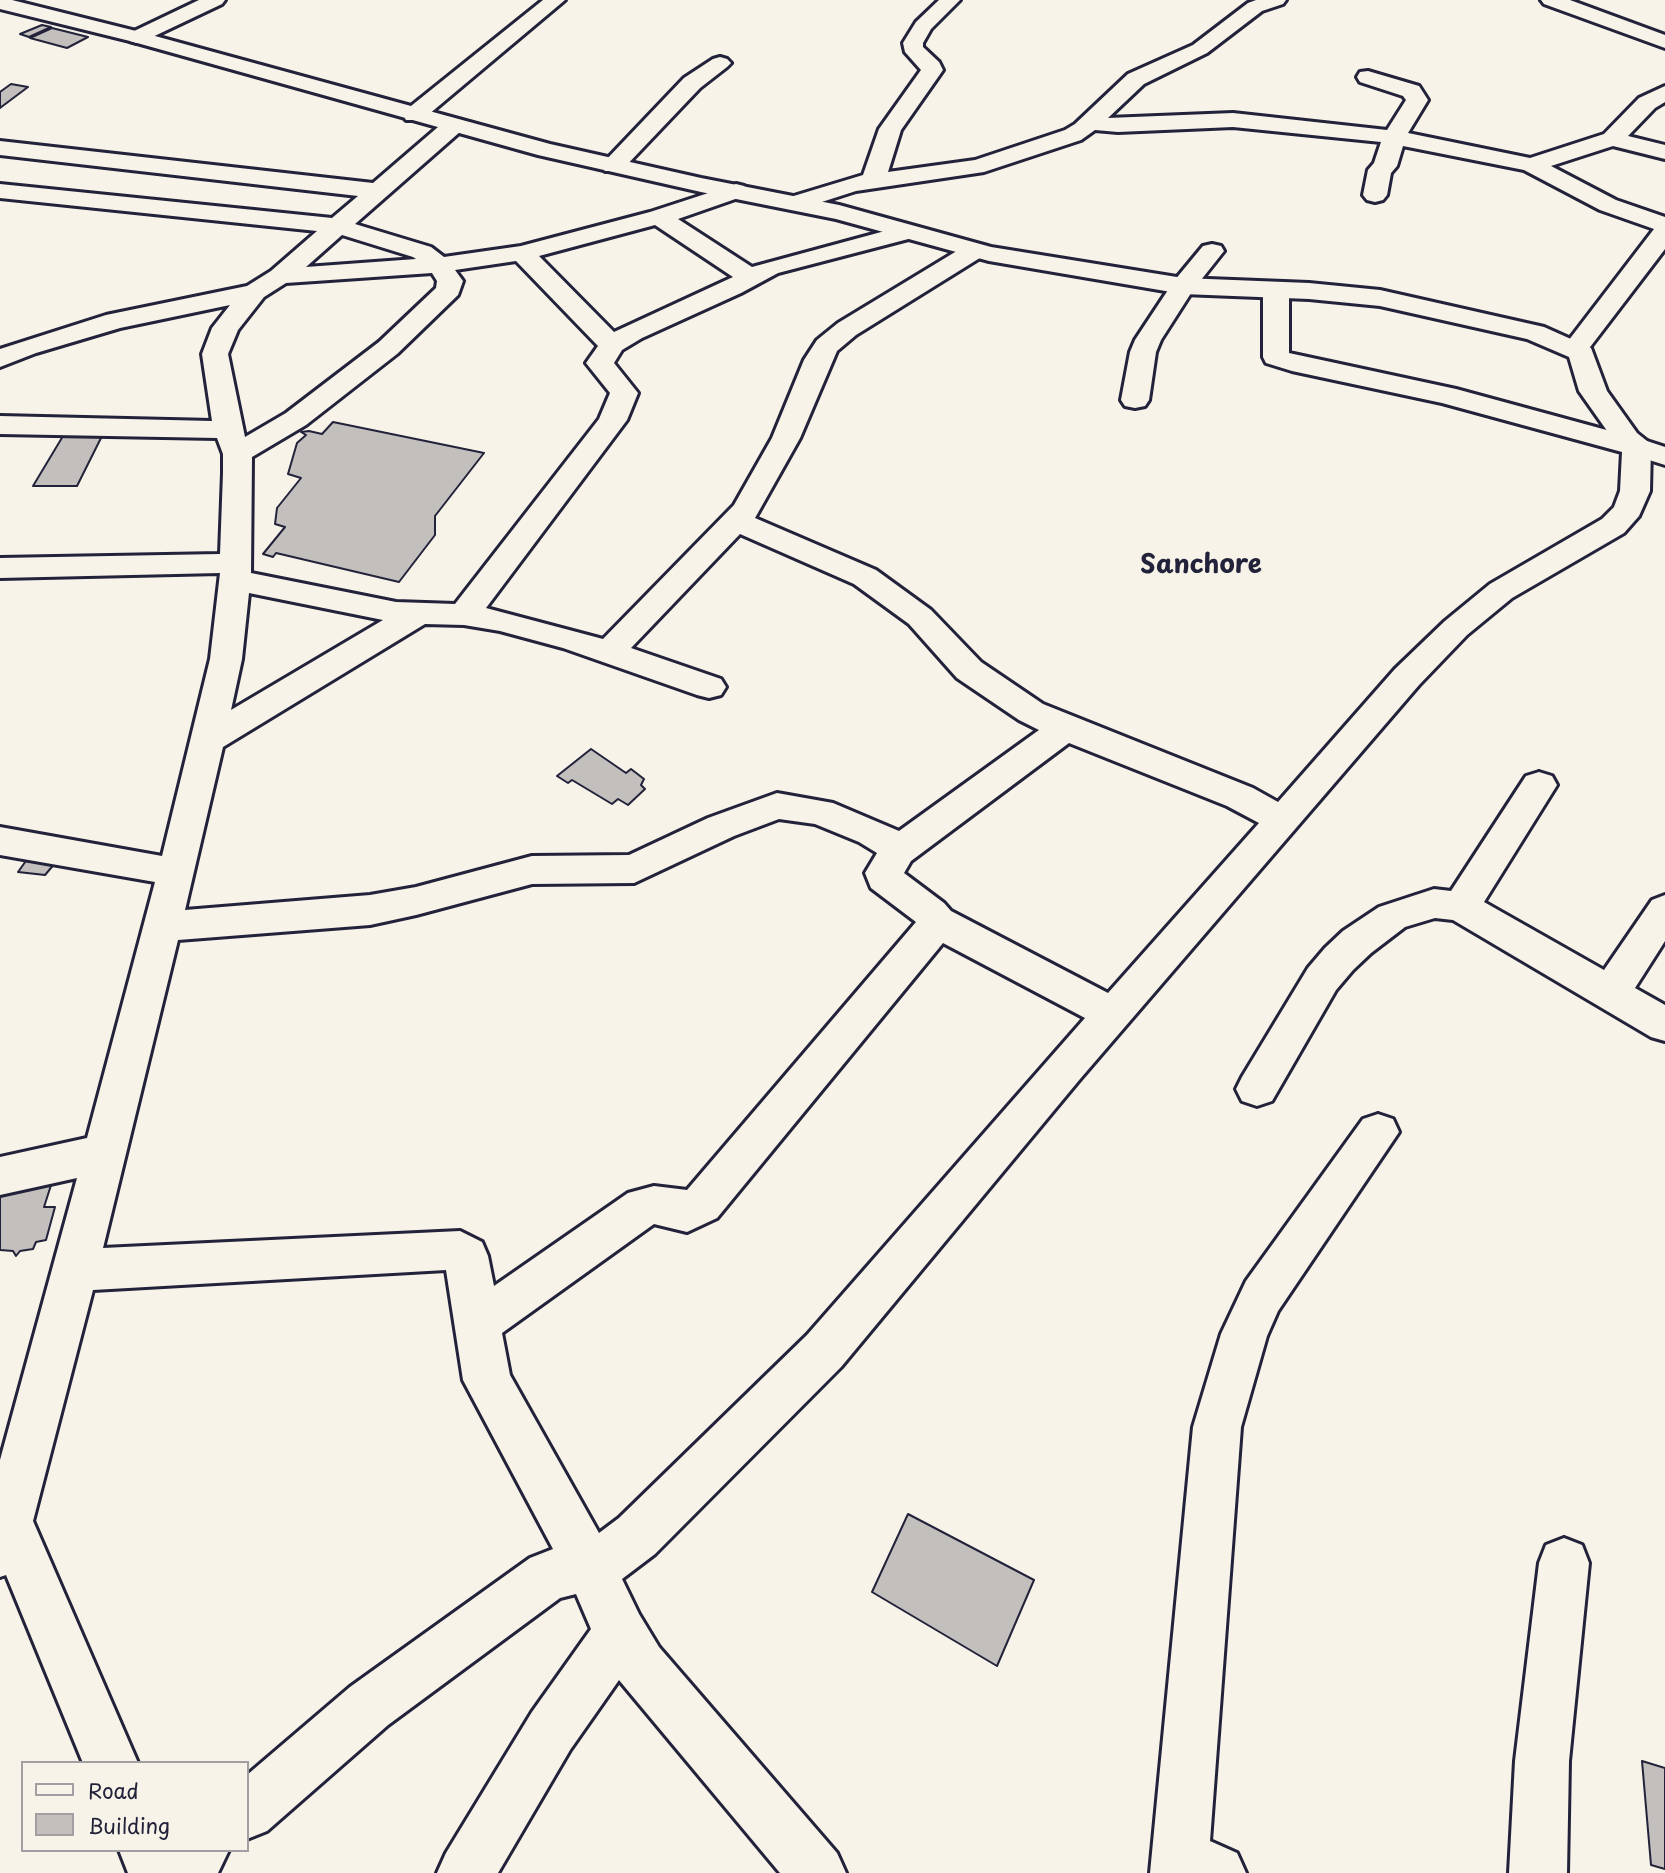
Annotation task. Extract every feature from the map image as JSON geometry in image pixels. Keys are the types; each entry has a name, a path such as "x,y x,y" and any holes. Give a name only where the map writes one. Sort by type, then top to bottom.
{"street":[{"path":"137,37 215,0"},
{"path":"414,115 555,0"},
{"path":"873,181 890,129 932,70 932,66 912,48 913,43 923,26 950,0"},
{"path":"795,203 845,186 1004,160 1073,135 1136,79 1200,49 1255,7 1276,0"},
{"path":"1551,0 1665,42"},
{"path":"0,3 137,37 453,126 612,166 795,203 974,251 1183,286 1380,298 1535,332 1575,349 1583,359 1600,402 1627,439 1651,452"},
{"path":"612,166 692,83 720,63"},
{"path":"1368,77 1411,91 1417,100 1394,137 1385,166 1380,170 1375,195"},
{"path":"1531,165 1612,139 1647,103 1665,93"},
{"path":"1089,122 1118,125 1233,120 1394,137 1531,165 1608,205 1665,225"},
{"path":"110,1761 5,1537 162,927 226,659 236,572 232,442 215,354 225,328 268,284 453,126"},
{"path":"1612,139 1665,152"},
{"path":"0,148 376,191"},
{"path":"0,191 337,226 422,252 439,265 450,281 449,290 388,348 296,419 232,442 0,425"},
{"path":"0,359 27,347 115,321 268,284 522,253 659,217 736,191"},
{"path":"659,217 750,277"},
{"path":"464,615 613,421 624,393 600,363 612,345 633,332 732,288 750,277 800,258 907,232"},
{"path":"1575,349 1665,232"},
{"path":"609,652 737,522 754,498 786,438 826,346 858,321 974,251"},
{"path":"1135,400 1143,352 1148,340 1183,286 1212,251"},
{"path":"522,253 612,345"},
{"path":"1276,290 1276,357 1292,363 1446,395 1651,452"},
{"path":"0,335 27,347"},
{"path":"248,1810 369,1706 548,1576 605,1561 617,1553 775,1402 832,1342 1065,1067 1407,677 1456,628 1501,591 1614,526 1628,510 1651,452"},
{"path":"737,522 876,584 914,612 969,670 986,684 1065,728 1240,797 1282,820"},
{"path":"0,568 236,572 417,614 464,615 500,621 609,652 709,687"},
{"path":"208,740 417,614"},
{"path":"1065,728 898,850 884,873 887,882 931,914 936,921 1113,1014"},
{"path":"1461,907 1539,785"},
{"path":"162,927 382,908 532,870 556,868 622,872 634,869 721,827 777,806 798,807 831,816 872,833 898,850"},
{"path":"0,841 175,872"},
{"path":"1256,1089 1322,979 1357,942 1403,911 1434,903 1461,907 1665,1025"},
{"path":"1609,993 1665,910"},
{"path":"479,1323 644,1207 654,1205 687,1212 702,1204 934,927 936,921"},
{"path":"1192,1868 1208,1510 1217,1427 1244,1334 1262,1296 1378,1132"},
{"path":"0,1176 105,1153"},
{"path":"75,1270 460,1251 469,1262 487,1380 590,1565 620,1633 640,1666 817,1873"},
{"path":"1538,1873 1542,1761 1564,1563"},
{"path":"466,1873 551,1731 620,1633"},
{"path":"149,1852 157,1873"},
{"path":"175,1873 199,1852"}],"building":[{"path":"42,25 51,27 29,37 20,34"},
{"path":"52,28 88,37 67,48 30,38"},
{"path":"11,84 28,87 0,108 0,92"},
{"path":"333,422 484,453 435,516 435,535 399,582 276,553 273,557 263,554 285,527 275,524 277,508 301,478 288,474 297,443 306,435 301,432 322,434"},
{"path":"103,434 77,486 33,486 63,436"},
{"path":"591,749 626,773 631,769 644,779 641,785 645,789 628,805 618,799 612,804 572,780 568,783 557,776"},
{"path":"33,851 62,855 45,875 18,872"},
{"path":"53,1179 44,1207 55,1207 46,1240 36,1242 33,1249 20,1251 16,1256 13,1251 0,1250 0,1186"},
{"path":"908,1514 1034,1580 997,1666 872,1592"},
{"path":"1642,1761 1665,1768 1665,1869 1651,1865"}],"district":[{"name":"Sanchore","path":"1201,566"}]}
